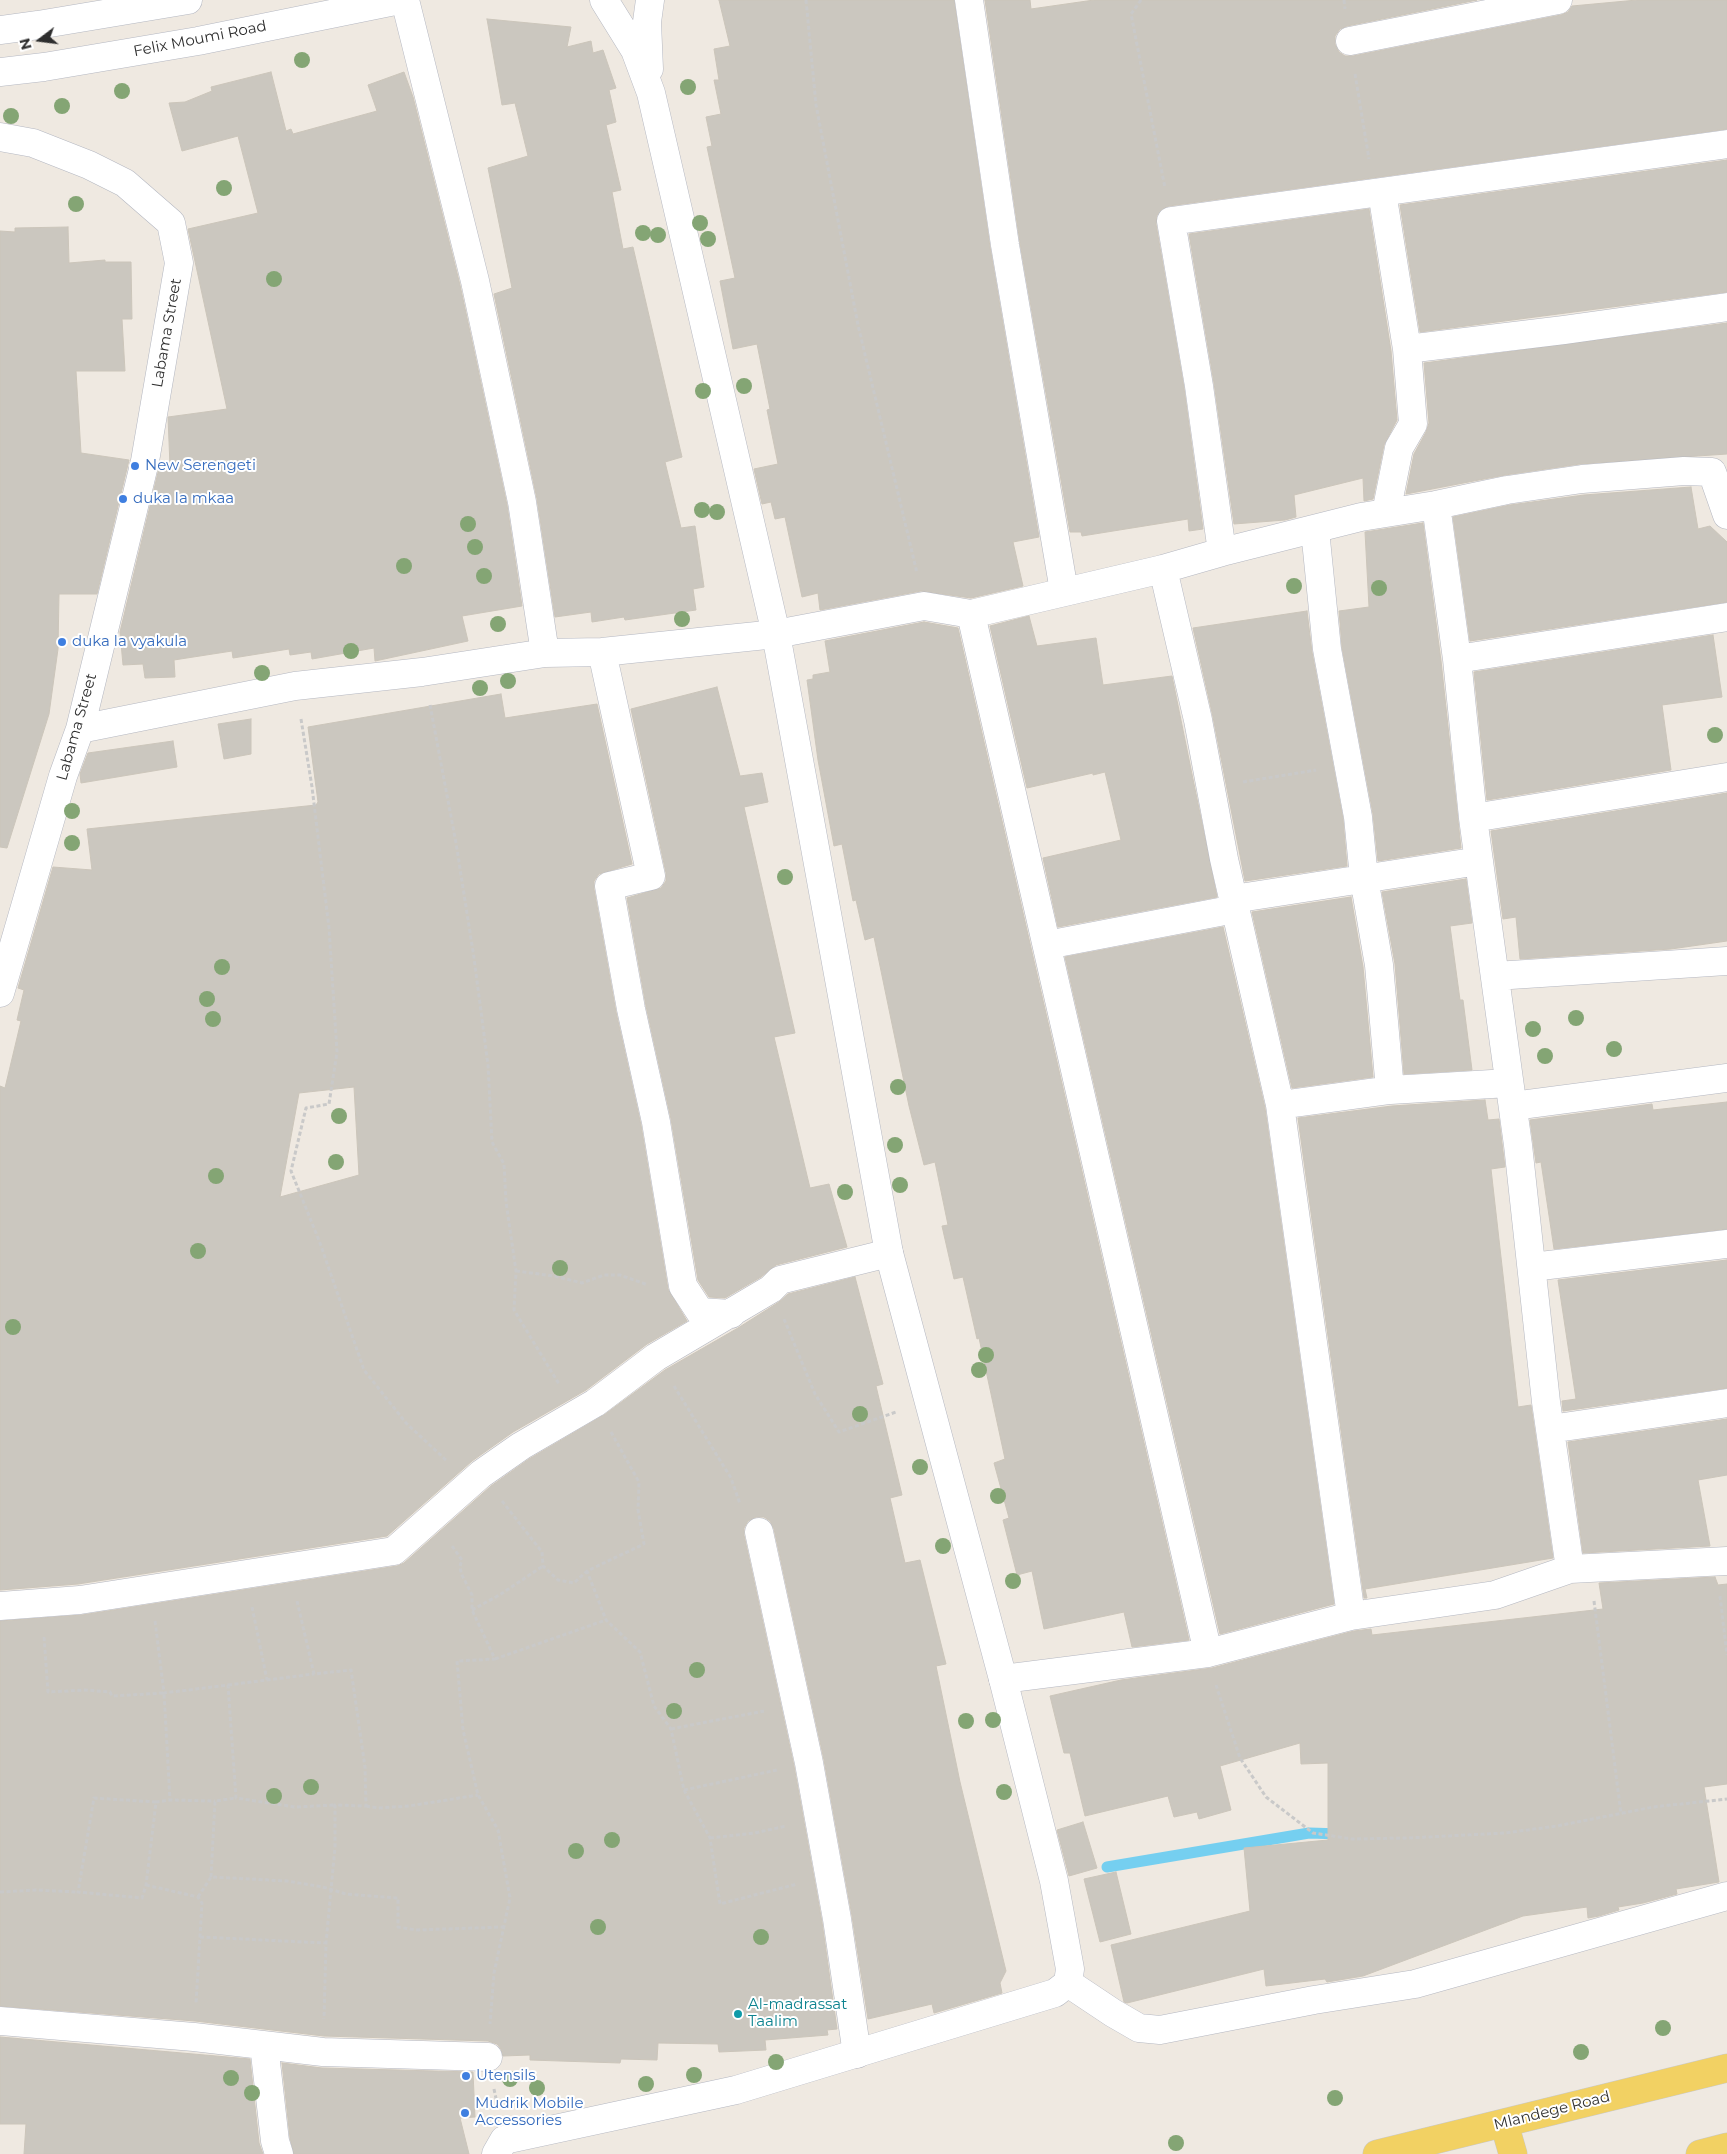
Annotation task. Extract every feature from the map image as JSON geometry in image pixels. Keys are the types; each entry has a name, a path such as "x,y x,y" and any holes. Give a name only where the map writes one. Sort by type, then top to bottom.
{"main road":[{"name":"Mlandege Road","path":"1377,2154 1727,2068"},
{"path":"1504,2123 1513,2154"},
{"path":"1700,2154 1727,2147"}],"street":[{"path":"0,30 188,0"},
{"name":"Felix Moumi Road","path":"0,72 44,67 198,41 400,0"},
{"path":"405,0 474,281 522,502 545,653"},
{"path":"500,2147 736,2090 1056,1993 1068,1983 1070,1970 1054,1881 1003,1679 927,1401 889,1253 776,634 651,93 635,50 604,0"},
{"path":"650,0 647,44 651,93"},
{"path":"969,0 1005,244 1064,591"},
{"path":"1350,41 1558,0"},
{"name":"Labama Street","path":"0,137 33,143 89,165 125,183 171,223 179,263 145,461 80,729 63,776 5,961 0,993"},
{"path":"1222,552 1199,386 1171,221 1727,144"},
{"path":"1382,192 1407,349 1413,424 1398,448 1386,513"},
{"path":"1407,349 1564,330 1727,307"},
{"path":"80,729 295,686 422,672 545,653 602,652 776,634 924,606 971,614 1163,569 1222,552 1361,518 1507,490 1582,479 1720,470 1727,515"},
{"path":"1436,505 1479,861 1511,1094 1550,1429 1580,1569"},
{"path":"1315,530 1328,649 1358,817 1364,878 1380,965 1390,1090"},
{"path":"1163,569 1198,720 1234,904 1280,1105 1350,1616"},
{"path":"971,614 1208,1653"},
{"path":"1456,659 1727,618"},
{"path":"602,652 651,876 609,886 631,1009 656,1122 683,1286 700,1312 731,1314"},
{"path":"1474,818 1727,777"},
{"path":"1047,945 1364,878 1479,861"},
{"path":"1495,976 1727,961"},
{"path":"1280,1105 1390,1090 1511,1094 1727,1078"},
{"path":"1532,1267 1727,1244"},
{"path":"0,1606 80,1600 290,1569 394,1551 476,1478 521,1446 586,1407 656,1357 772,1289 780,1280 889,1253"},
{"path":"1550,1429 1727,1403"},
{"path":"759,1532 798,1705 809,1763 857,2054"},
{"path":"1003,1679 1208,1653 1350,1616 1495,1595 1580,1569 1721,1561"},
{"path":"1068,1983 1112,2013 1139,2028 1160,2030 1314,2000 1415,1984 1727,1896"},
{"path":"0,2021 194,2037 323,2052 488,2057"},
{"path":"264,2046 275,2141 279,2154"}],"path":[{"path":"806,0 816,105 858,325 924,606"},
{"path":"1141,0 1131,14 1171,221"},
{"path":"1344,0 1370,169 1382,192"},
{"path":"295,686 312,787 329,928 337,1052 329,1104 306,1108 291,1171 320,1243 364,1370 406,1422 476,1478 542,1552 544,1566 558,1580 574,1584 587,1571 644,1544 638,1510 639,1482 514,1310 516,1271 506,1202 504,1164 492,1142 488,1065 473,948 431,708 422,672"},
{"path":"1210,787 1348,765"},
{"path":"516,1271 554,1276 582,1283 604,1275 620,1275 660,1289 683,1286"},
{"path":"772,1289 815,1394 838,1432 927,1401"},
{"path":"656,1357 731,1478 748,1528 759,1532"},
{"path":"426,1524 454,1548 462,1560 460,1566 461,1573 472,1595 472,1610 495,1659"},
{"path":"1721,1561 1727,1655"},
{"path":"472,1610 544,1566"},
{"path":"290,1569 314,1674"},
{"path":"1580,1569 1621,1814"},
{"path":"587,1571 606,1620 640,1652 654,1706 671,1729 684,1790 710,1838 720,1904 829,1876"},
{"path":"245,1575 267,1680"},
{"path":"150,1590 164,1693 170,1800"},
{"path":"42,1603 48,1692 86,1690 110,1692 112,1696 164,1693 350,1670 365,1767 366,1806"},
{"path":"500,2147 488,2057 494,1973 510,1898 498,1830 478,1795 463,1730 456,1661 495,1659 606,1620"},
{"path":"1208,1653 1220,1700 1240,1758 1266,1796 1313,1833 1352,1839 1486,1834 1557,1826 1653,1807 1727,1799"},
{"path":"228,1686 236,1798"},
{"path":"671,1729 798,1705"},
{"path":"684,1790 809,1763"},
{"path":"78,1892 94,1798 156,1802 170,1800 215,1801 236,1798 295,1808 335,1805 378,1808 409,1806 478,1795"},
{"path":"198,1897 211,1877 215,1801"},
{"path":"0,1892 35,1890 142,1898 146,1885 156,1802"},
{"path":"323,2052 326,1943 331,1891 335,1805"},
{"path":"710,1838 755,1833 818,1819"},
{"path":"211,1877 288,1882 323,1887 346,1894 398,1898 398,1927 416,1930 504,1927"},
{"path":"146,1885 198,1897 202,1903 194,2037"},
{"path":"200,1937 326,1943"}],"building":[{"path":"719,0 954,0 990,247 1039,537 1013,542 1023,586 971,598 921,591 820,610 818,593 802,597 785,517 775,519 771,502 762,504 754,469 778,464 767,410 770,409 757,344 733,349 720,281 735,278 707,147 712,146 706,117 721,114 714,80 719,80 714,49 730,46"},
{"path":"985,0 1030,0 1031,9 1094,0 1477,0 1340,29 1335,36 1335,44 1339,52 1345,56 1353,56 1561,15 1568,12 1572,6 1637,0 1727,0 1727,129 1169,206 1162,209 1157,215 1156,224 1184,388 1203,529 1189,531 1188,519 1082,536 1081,532 1070,532 1020,243"},
{"path":"487,19 571,27 567,47 591,41 593,53 603,50 616,88 609,90 616,122 606,125 621,190 612,192 623,249 633,247 682,457 665,462 681,528 695,526 704,587 693,589 696,610 625,620 624,617 592,622 591,612 555,617 537,499 494,294 512,288 488,168 528,156 515,103 502,105"},
{"path":"271,72 286,131 291,129 293,134 377,111 368,85 404,72 413,97 460,285 507,505 522,606 462,616 468,641 375,661 374,648 312,659 311,652 290,655 289,649 233,658 232,651 174,660 175,677 145,678 143,664 123,665 120,632 160,464 170,466 168,417 227,409 188,229 258,213 238,136 182,151 169,103 185,102 212,91 211,87"},
{"path":"1727,160 1727,292 1420,332 1400,205"},
{"path":"1369,209 1391,351 1397,420 1384,445 1373,499 1364,501 1363,478 1294,495 1296,517 1285,520 1234,524 1214,383 1189,234"},
{"path":"68,227 69,263 105,260 105,262 131,262 132,319 122,319 125,371 76,371 81,453 129,460 97,594 59,594 58,649 49,714 7,848 0,847 0,231 15,232 15,228"},
{"path":"1727,323 1727,454 1580,464 1505,475 1406,494 1414,454 1429,423 1424,363"},
{"path":"1691,487 1698,529 1710,526 1727,542 1727,602 1470,641 1453,517 1510,505 1584,495"},
{"path":"1423,523 1441,661 1461,848 1378,861 1373,814 1342,647 1339,611 1369,607 1365,532"},
{"path":"1307,611 1312,652 1343,819 1347,866 1245,881 1213,717 1193,628"},
{"path":"1029,616 1037,646 1096,638 1103,685 1172,676 1217,897 1058,927 1043,858 1121,840 1105,772 1027,788 990,626"},
{"path":"924,622 958,628 1189,1640 1132,1647 1124,1612 1044,1629 1032,1571 1017,1575 1003,1520 1009,1518 994,1463 1005,1459 979,1338 977,1339 963,1277 954,1279 942,1226 948,1225 935,1162 924,1165 909,1106 874,937 865,940 856,900 853,901 842,844 834,846 818,760 807,680 813,679 813,675 830,672 825,641"},
{"path":"1713,635 1722,697 1662,705 1671,770 1487,800 1474,672"},
{"path":"717,687 740,776 762,773 768,802 744,807 795,1033 774,1037 810,1188 829,1184 847,1247 776,1265 761,1277 725,1298 709,1297 698,1280 671,1119 646,1006 627,898 661,888 666,881 666,873 631,709"},
{"path":"501,694 505,718 597,704 632,864 599,874 594,881 594,889 616,1012 641,1125 668,1289 687,1321 647,1344 586,1390 513,1432 472,1461 387,1536 78,1584 0,1590 0,1086 5,1088 21,1021 17,1020 24,990 18,988 53,867 92,870 87,829 316,805 318,802 308,727","holes":["354,1087 359,1175 280,1197 299,1093"]},
{"path":"251,719 251,754 224,759 218,724"},
{"path":"173,741 177,767 81,783 80,774 88,753"},
{"path":"1727,793 1727,941 1671,949 1520,959 1516,917 1503,919 1491,831"},
{"path":"1466,879 1472,923 1450,926 1460,1000 1463,1000 1472,1070 1404,1074 1395,964 1382,892"},
{"path":"1351,897 1363,967 1373,1077 1292,1088 1252,912"},
{"path":"1223,927 1265,1108 1334,1604 1220,1634 1065,957"},
{"path":"1485,1100 1488,1120 1499,1119 1505,1167 1491,1169 1518,1407 1531,1405 1553,1558 1365,1589 1367,1598 1364,1598 1298,1118 1392,1106"},
{"path":"1727,1102 1727,1229 1554,1249 1541,1162 1536,1163 1530,1120 1652,1104 1653,1110"},
{"path":"1727,1260 1727,1388 1563,1411 1562,1401 1576,1399 1558,1280"},
{"path":"855,1277 883,1384 876,1386 902,1495 890,1498 905,1563 920,1560 946,1664 936,1666 960,1782 1006,1971 1000,1983 1002,1993 934,2013 932,2004 868,2019 824,1760 774,1529 770,1521 764,1517 756,1517 748,1521 744,1528 744,1535 794,1766 822,1922 837,2029 827,2030 828,2035 765,2040 766,2050 719,2052 718,2044 658,2043 657,2060 621,2059 620,2063 530,2060 530,2055 503,2056 497,2044 488,2041 324,2036 195,2021 0,2006 0,1621 82,1615 397,1566 404,1563 491,1486 529,1459 604,1415 665,1370 738,1328 779,1302 788,1294"},
{"path":"1727,1419 1727,1475 1698,1480 1710,1546 1583,1553 1568,1442"},
{"path":"1715,1577 1718,1585 1727,1584 1727,1784 1704,1787 1719,1882 1676,1889 1677,1894 1618,1907 1619,1910 1588,1918 1587,1907 1523,1916 1363,1976 1327,1982 1325,1979 1266,1986 1264,1969 1127,2003 1124,2002 1111,1945 1250,1911 1244,1848 1328,1840 1328,1763 1301,1764 1300,1743 1220,1766 1231,1810 1199,1819 1197,1812 1174,1817 1168,1796 1085,1816 1070,1753 1064,1753 1050,1696 1121,1680 1212,1668 1354,1631 1371,1629 1372,1635 1603,1609 1599,1583"},
{"path":"1083,1822 1097,1868 1069,1876 1057,1830"},
{"path":"1116,1872 1131,1934 1100,1942 1084,1879"},
{"path":"0,2037 250,2059 259,2143 263,2154 24,2154 26,2124 0,2124"},
{"path":"282,2063 322,2068 473,2072 475,2117 460,2118 469,2154 294,2154 290,2138"}],"waterway":[{"path":"1107,1867 1309,1833 1342,1834"}],"place":[{"name":"New Serengeti","path":"135,466"},
{"name":"duka la mkaa","path":"123,499"},
{"name":"duka la vyakula","path":"62,642"},
{"name":"Al-madrassat Taalim","path":"738,2014"},
{"name":"Utensils","path":"466,2076"},
{"name":"Mudrik Mobile Accessories","path":"465,2113"}]}
